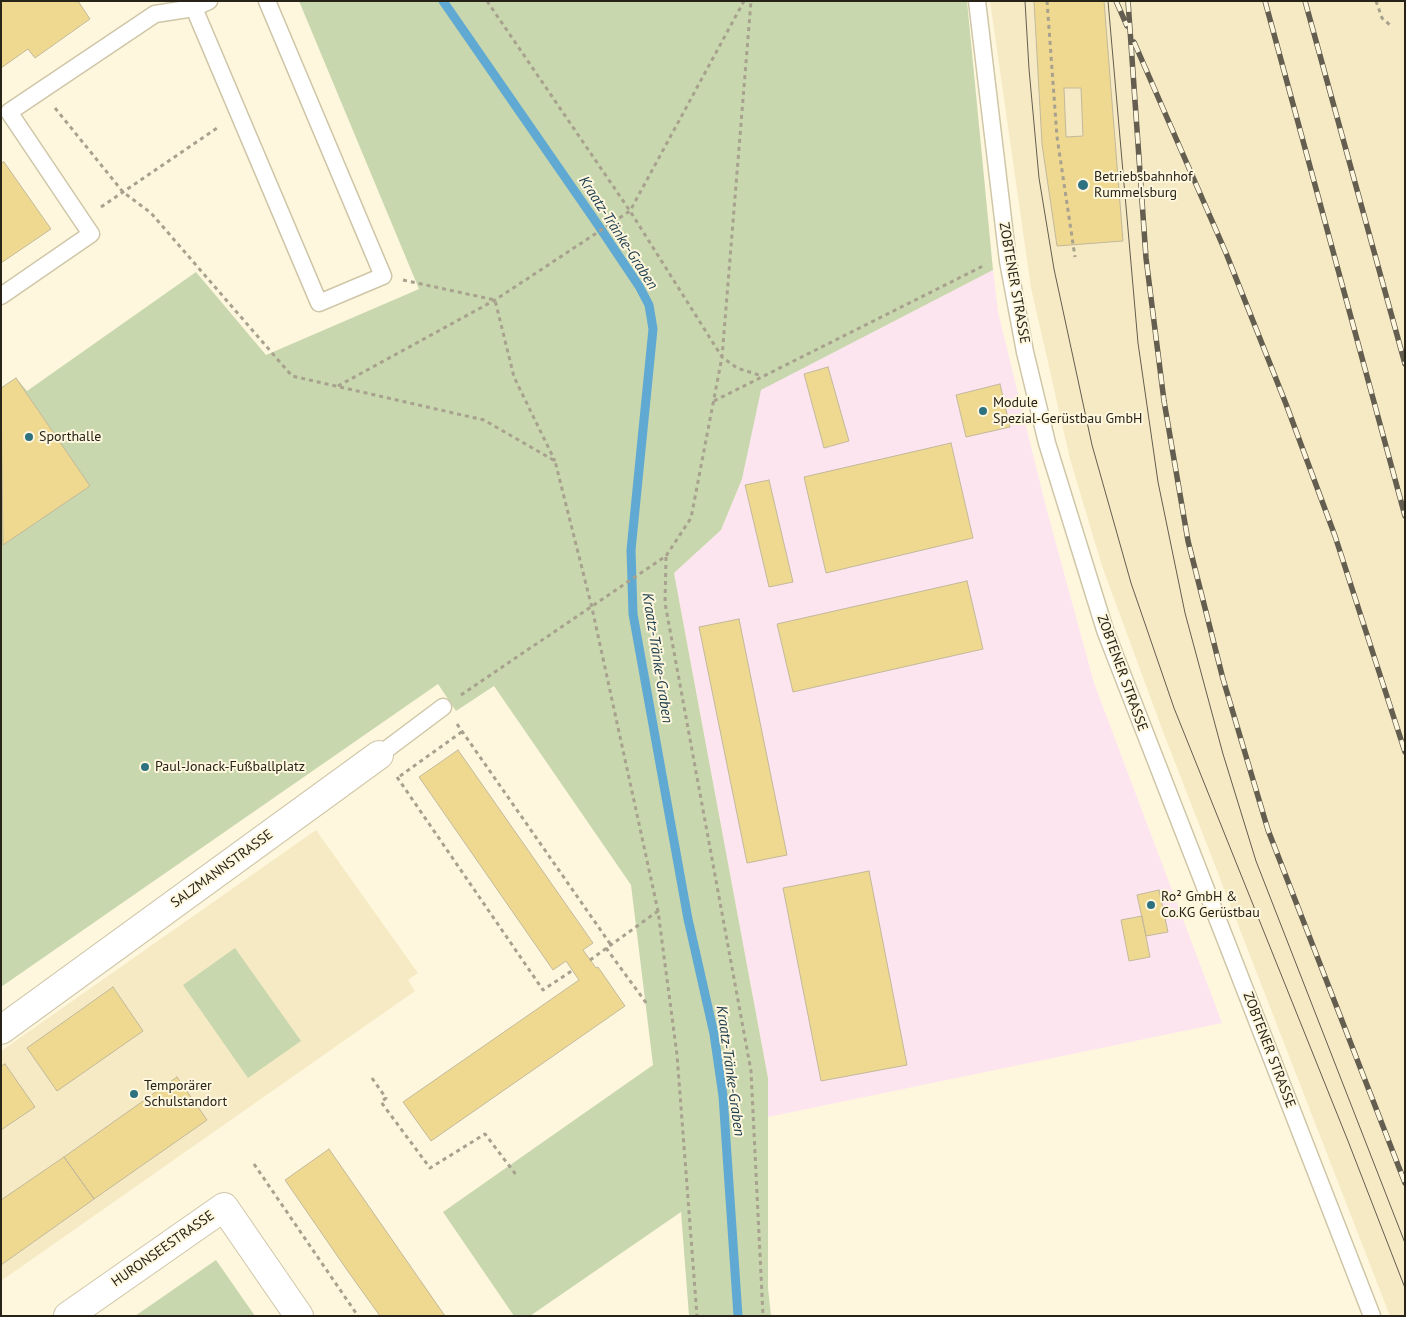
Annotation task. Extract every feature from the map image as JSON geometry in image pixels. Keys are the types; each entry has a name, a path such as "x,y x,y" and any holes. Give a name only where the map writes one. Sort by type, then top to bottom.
{"street":[{"name":"SALZMANNSTRASSE","path":"1,1030 379,755"},
{"name":"HURONSEESTRASSE","path":"68,1316 224,1207 299,1316"}],"lane":[{"path":"1,296 90,234 9,112 155,14 210,1"},
{"path":"192,5 318,303 383,276 267,1"},
{"name":"ZOBTENER STRASSE","path":"978,1 1008,261 1047,443 1105,630 1372,1316"},
{"name":"SALZMANNSTRASSE","path":"379,755 443,707"}],"path":[{"path":"487,1 630,211 722,357 737,368 762,376"},
{"path":"338,387 495,300 630,211 744,1"},
{"path":"611,945 463,731 443,707 652,567 666,556 691,518 722,357 750,1"},
{"path":"1046,1 1057,136 1075,257"},
{"path":"1376,1 1382,18 1390,25"},
{"path":"41,91 123,192 151,213 292,376 484,420 555,461"},
{"path":"123,192 238,113"},
{"path":"713,402 973,269 1008,261"},
{"path":"383,276 495,300"},
{"path":"495,300 514,377 555,461 592,608 658,911 677,1055 697,1316"},
{"path":"666,556 665,602 751,1071 763,1316"},
{"path":"398,778 463,731"},
{"path":"379,755 398,778 543,990 573,970"},
{"path":"590,960 658,911"},
{"path":"606,948 646,1004"},
{"path":"372,1078 386,1098 381,1102 430,1168 486,1134 517,1176"},
{"path":"254,1164 358,1316"}],"shaded area":[{"path":"990,1 1405,1 1405,1316 1390,1316 1162,729 1102,566 1070,459 1031,288"},
{"path":"993,270 998,312 1046,507 1094,683 1222,1023 768,1117 768,1078 674,573 721,530 742,479 760,390"},
{"name":"Temporärer Schulstandort","path":"316,830 418,973 408,980 415,991 1,1281 1,1051"}],"green space":[{"path":"299,1 967,1 993,270 761,390 742,479 721,530 674,573 768,1078 768,1288 771,1316 689,1316 681,1212 530,1316 514,1316 443,1212 653,1065 631,885 494,686 456,711 438,684 1,987 1,388 16,378 27,391 196,272 266,355 419,289"},
{"path":"235,948 301,1041 248,1078 183,985"},
{"path":"216,1260 255,1316 135,1316"}],"building":[{"path":"1,1 78,1 90,19 35,58 28,49 1,68"},
{"path":"1034,1 1104,1 1123,241 1057,246 1042,144"},
{"path":"1064,88 1081,88 1083,136 1066,137"},
{"path":"4,162 51,229 1,263 1,163"},
{"path":"828,367 849,441 824,448 804,374"},
{"name":"Sporthalle","path":"16,378 90,486 3,545 1,388"},
{"name":"Module Spezial-Gerüstbau GmbH","path":"1000,384 1010,427 966,437 956,395"},
{"path":"951,443 973,538 826,573 804,477"},
{"path":"769,480 793,582 769,587 745,485"},
{"path":"967,581 983,649 793,692 777,624"},
{"path":"739,619 787,855 747,863 699,627"},
{"path":"458,750 593,943 583,950 596,968 598,967 625,1006 431,1141 403,1102 579,980 566,961 553,970 419,777"},
{"path":"869,871 907,1065 821,1081 783,888"},
{"name":"Ro² GmbH & Co.KG Gerüstbau","path":"1159,890 1168,932 1146,936 1137,895"},
{"path":"1142,916 1150,957 1129,961 1121,920"},
{"path":"113,987 143,1031 57,1091 27,1048"},
{"path":"5,1064 35,1107 1,1130 1,1066"},
{"path":"177,1077 207,1120 94,1199 64,1157"},
{"path":"329,1149 445,1316 380,1316 347,1270 285,1180"},
{"path":"64,1157 94,1199 1,1265 1,1200"}],"waterway":[{"name":"Kraatz-Tränke-Graben","path":"443,1 594,219 639,286 649,305 653,329 631,550 633,614 688,919 714,1034 723,1096 738,1316"}],"tram line":[{"path":"1025,1 1039,178 1054,269 1092,445 1131,583 1174,708 1405,1288"},
{"path":"1108,1 1138,343 1158,482 1185,613 1223,754 1256,861 1405,1243"}],"railway":[{"path":"1116,1 1127,26"},
{"path":"1128,1 1146,258 1164,401 1188,541 1223,679 1268,830 1405,1183"},
{"path":"1265,1 1405,516"},
{"path":"1305,1 1405,364"},
{"path":"1134,42 1226,253 1286,404 1335,536 1405,752"}],"place":[{"name":"Betriebsbahnhof Rummelsburg","path":"1083,185"},
{"name":"Module Spezial-Gerüstbau GmbH","path":"983,411"},
{"name":"Sporthalle","path":"29,437"},
{"name":"Paul-Jonack-Fußballplatz","path":"145,767"},
{"name":"Ro² GmbH & Co.KG Gerüstbau","path":"1151,905"},
{"name":"Temporärer Schulstandort","path":"134,1094"}]}
